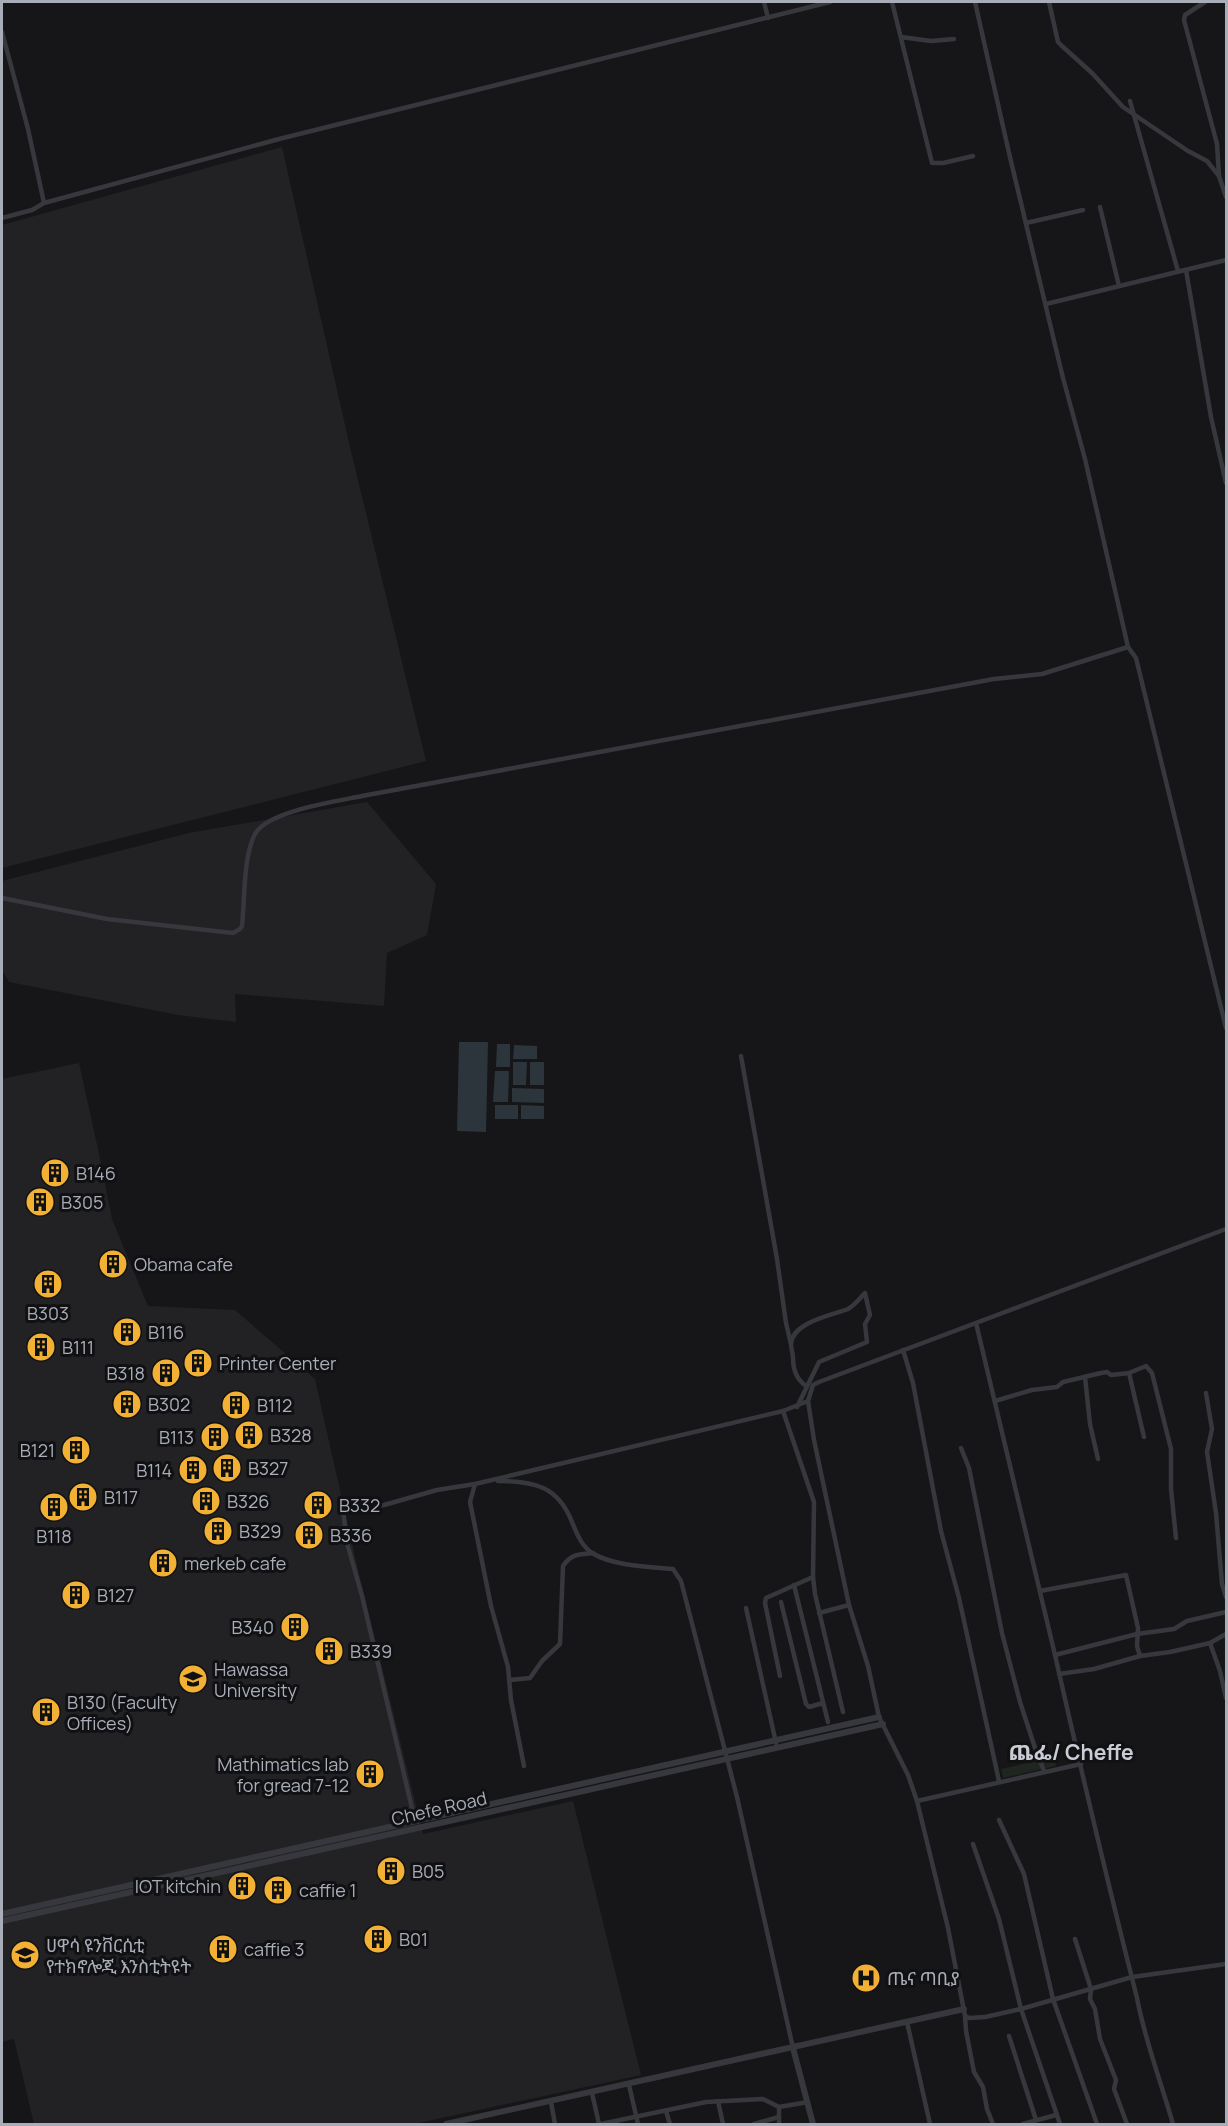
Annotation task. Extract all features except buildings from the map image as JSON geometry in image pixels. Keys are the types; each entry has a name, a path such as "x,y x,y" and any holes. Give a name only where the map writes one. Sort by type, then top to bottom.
{"street":[{"path":"764,2 768,18"},
{"path":"2,218 32,210 44,202 279,138 830,2"},
{"path":"892,2 932,163 943,163 973,156"},
{"path":"975,2 1128,647 1136,657 1227,1028"},
{"path":"1049,2 1058,42 1124,107 1188,151 1202,156 1220,176"},
{"path":"1205,2 1185,15 1184,20 1217,144 1220,176 1227,197"},
{"path":"2,32 28,129 44,202"},
{"path":"901,37 931,40 954,39"},
{"path":"1130,100 1178,272"},
{"path":"1100,207 1119,286"},
{"path":"1026,223 1083,210"},
{"path":"1046,304 1227,260"},
{"path":"1186,270 1211,417 1227,483"},
{"path":"2,898 107,919 234,933 242,926 248,855 254,835 265,823 286,814 324,803 994,679 1042,674 1128,647"},
{"path":"741,1056 777,1259 793,1367 798,1380 806,1386"},
{"path":"993,2124 987,2109 983,2087 974,2072 948,1928 917,1801 908,1775 879,1717 868,1666 849,1605 828,1513 808,1401 813,1385 819,1382 1227,1229"},
{"path":"791,1344 799,1330 826,1314 851,1307 865,1293 870,1315 865,1324 867,1341 819,1362 797,1407"},
{"path":"976,1323 1143,2031 1173,2124"},
{"path":"903,1350 913,1383 941,1531 959,1599 999,1781"},
{"path":"994,1401 1032,1390 1057,1387 1063,1382 1107,1372 1111,1375 1129,1373 1146,1366 1152,1373 1171,1449 1171,1489 1176,1538"},
{"path":"1129,1373 1144,1437"},
{"path":"1085,1377 1090,1424 1098,1459"},
{"path":"1206,1393 1212,1429 1206,1452 1222,1584 1227,1597"},
{"path":"415,1821 362,1596 347,1543 343,1510 384,1505 437,1490 476,1484 783,1411 808,1401"},
{"path":"783,1411 814,1502 813,1577 819,1613 843,1712"},
{"path":"961,1448 969,1468 1005,1644 1026,1722 1044,1771"},
{"path":"489,1480 532,1484 556,1496 566,1507 578,1538 593,1553"},
{"path":"476,1484 470,1502 491,1606 508,1667 513,1711 524,1766"},
{"path":"510,1680 530,1678 542,1661 560,1644 562,1639 561,1600 564,1566 567,1559 573,1555 593,1553 643,1567 675,1570 687,1601 741,1816 793,2048 813,2124"},
{"path":"1040,1591 1126,1575 1131,1591 1140,1656"},
{"path":"780,1676 765,1603 766,1598 813,1577"},
{"path":"794,1585 828,1722"},
{"path":"781,1602 806,1704 809,1707 823,1704"},
{"path":"819,1613 849,1605"},
{"path":"746,1608 777,1748"},
{"path":"1055,1655 1137,1634 1174,1629 1187,1621 1227,1612"},
{"path":"1059,1674 1094,1669 1140,1656 1210,1643 1227,1635"},
{"path":"1210,1643 1227,1698"},
{"name":"Chefe Road","path":"2,1914 879,1717"},
{"name":"Chefe Road","path":"2,1921 883,1724"},
{"path":"917,1801 1081,1764"},
{"path":"999,1820 1024,1874 1053,1999 1097,2124"},
{"path":"973,1844 999,1919 1021,2009 1060,2124"},
{"path":"1075,1939 1091,1989 1090,2000 1095,2009 1097,2027 1116,2080 1114,2090 1127,2124"},
{"path":"964,2013 969,2018 985,2017 1132,1977 1227,1964"},
{"path":"446,2124 907,2022 964,2013"},
{"path":"907,2022 930,2124"},
{"path":"1009,2036 1036,2120"},
{"path":"628,2085 638,2124"},
{"path":"592,2093 600,2124 706,2102 763,2098 779,2107 808,2102"},
{"path":"718,2101 723,2124"},
{"path":"551,2102 555,2124"},
{"path":"779,2107 779,2124"},
{"path":"666,2110 670,2124"},
{"path":"1023,2124 1056,2115"},
{"path":"754,2124 779,2117"}],"shaded area":[{"path":"282,147 350,447 426,761 2,868 2,225"},
{"path":"367,802 436,884 427,935 387,953 384,1006 235,994 236,1022 178,1015 9,982 2,970 2,881 189,833"},
{"path":"459,1042 488,1042 486,1132 457,1131"},
{"path":"497,1044 510,1044 510,1067 496,1067"},
{"path":"514,1045 537,1046 537,1059 513,1059"},
{"path":"513,1062 527,1062 526,1085 513,1085"},
{"path":"530,1062 544,1062 544,1085 530,1085"},
{"name":"Hawassa University","path":"79,1063 112,1219 148,1306 235,1310 315,1379 355,1557 423,1834 573,1801 641,2075 414,2124 34,2124 14,2039 2,2042 2,1079"},
{"path":"495,1071 509,1071 508,1102 493,1102"},
{"path":"512,1088 544,1089 544,1103 512,1102"},
{"path":"495,1105 518,1105 518,1119 495,1119"},
{"path":"521,1105 544,1106 544,1119 521,1119"},
{"path":"1054,1757 1056,1766 1003,1778 1001,1769"}],"place":[{"name":"B146","path":"55,1173"},
{"name":"B305","path":"40,1202"},
{"name":"Obama cafe","path":"113,1264"},
{"name":"B303","path":"48,1284"},
{"name":"B116","path":"127,1332"},
{"name":"B111","path":"41,1347"},
{"name":"Printer Center","path":"198,1363"},
{"name":"B318","path":"166,1373"},
{"name":"B302","path":"127,1404"},
{"name":"B112","path":"236,1405"},
{"name":"B328","path":"249,1435"},
{"name":"B113","path":"215,1437"},
{"name":"B121","path":"76,1450"},
{"name":"B327","path":"227,1468"},
{"name":"B114","path":"193,1470"},
{"name":"B117","path":"83,1497"},
{"name":"B326","path":"206,1501"},
{"name":"B332","path":"318,1505"},
{"name":"B118","path":"54,1507"},
{"name":"B329","path":"218,1531"},
{"name":"B336","path":"309,1535"},
{"name":"merkeb cafe","path":"163,1563"},
{"name":"B127","path":"76,1595"},
{"name":"B340","path":"295,1627"},
{"name":"B339","path":"329,1651"},
{"name":"Hawassa University","path":"193,1679"},
{"name":"B130 (Faculty Offices)","path":"46,1712"},
{"name":"Mathimatics lab for gread 7-12","path":"370,1774"},
{"name":"B05","path":"391,1871"},
{"name":"IOT kitchin","path":"242,1886"},
{"name":"caffie 1","path":"278,1890"},
{"name":"B01","path":"378,1939"},
{"name":"caffie 3","path":"223,1949"},
{"name":"ሀዋሳ ዩንቨርሲቲ የተክኖሎጂ እንስቲትዩት","path":"25,1955"},
{"name":"ጤና ጣቢያ","path":"866,1978"}],"district":[{"name":"ጨፌ/ Cheffe","path":"1071,1752"}]}
